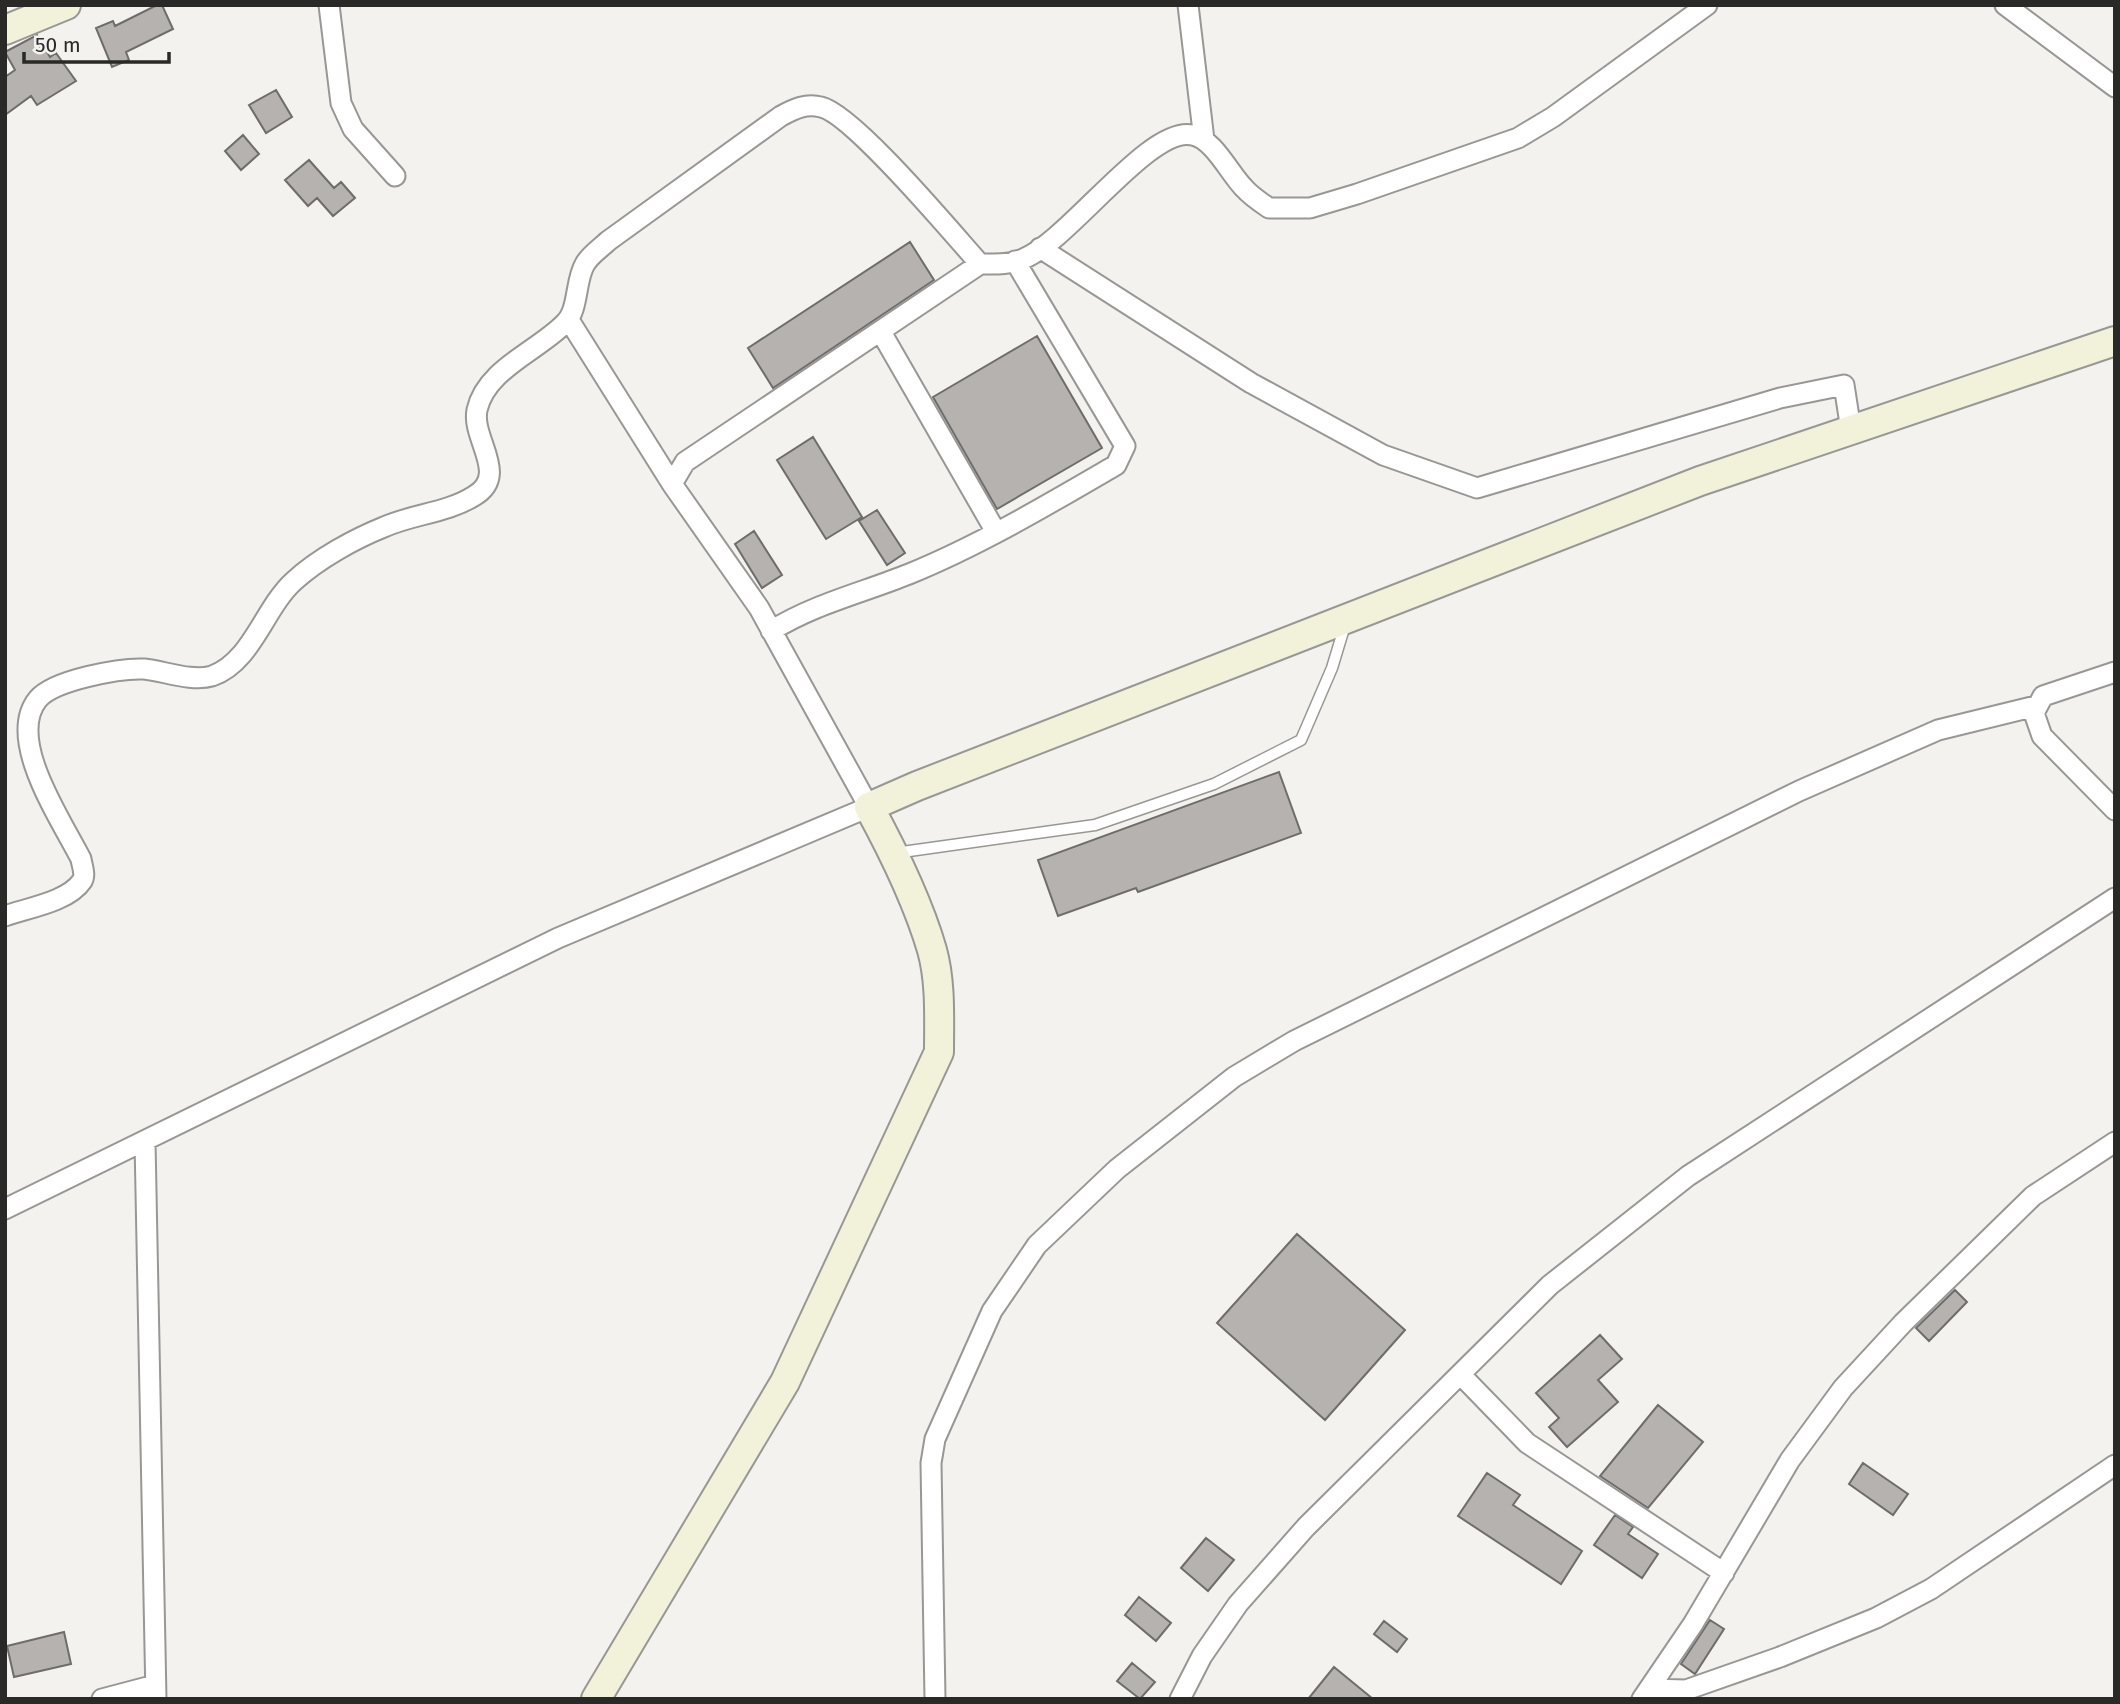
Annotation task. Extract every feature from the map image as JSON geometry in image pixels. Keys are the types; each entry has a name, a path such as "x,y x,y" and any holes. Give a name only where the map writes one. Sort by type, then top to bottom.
{"street":[{"path":"5,30 66,5"},
{"path":"329,5 341,103 353,129 395,176"},
{"path":"1188,5 1204,141"},
{"path":"672,484 685,462 980,264 1015,261 1040,248 1070,224 1151,148 1172,135 1194,135 1204,141 1241,186 1269,208 1310,208 1518,138 1553,117 1707,5"},
{"path":"2005,5 2115,87"},
{"path":"5,916 66,894 82,882 84,875 81,859 33,766 27,734 38,699 58,686 96,675 141,669 211,676 229,665 248,646 263,619 294,581 339,551 385,526 452,507 476,495 487,485 491,463 475,421 482,394 494,379 569,320 586,262 608,242 781,116 802,106 822,107 837,114 901,175 980,264"},
{"path":"1040,248 1263,390 1382,455 1478,488 1780,398 1844,385 1851,430"},
{"path":"771,631 799,614 910,574 996,532 1116,465 1125,446 1015,261"},
{"path":"569,320 672,484 771,631 869,807 933,951 939,996 939,1052 785,1382 596,1699"},
{"path":"881,332 996,532"},
{"path":"5,1209 558,937 930,781 1700,481 2115,341"},
{"path":"2115,671 2043,696 2036,706 2036,723 2042,736 2115,810"},
{"path":"935,1699 931,1463 935,1439 992,1311 1037,1245 1117,1169 1234,1077 1306,1035 1799,791 1938,730 2036,706"},
{"path":"1180,1699 1202,1656 1238,1604 1306,1527 1550,1285 1688,1176 2115,898"},
{"path":"102,1699 155,1692 145,1140"},
{"path":"1646,1694 1724,1573 1790,1460 1843,1388 1903,1323 2033,1196 2115,1142"},
{"path":"1461,1375 1527,1443 1724,1573"},
{"path":"1646,1694 1686,1690 1780,1657 1876,1618 1931,1589 2115,1465"}],"lane":[{"path":"892,854 1095,825 1214,784 1301,740 1332,668 1348,618"}],"building":[{"path":"162,5 173,29 126,52 129,60 112,67 96,28 113,21 115,26"},
{"path":"37,35 50,57 56,53 76,81 37,105 31,96 5,115 5,77 15,70 5,52"},
{"path":"276,90 292,117 266,133 249,105"},
{"path":"243,135 259,154 241,170 225,151"},
{"path":"309,160 334,188 341,182 355,198 333,216 317,198 308,206 285,180"},
{"path":"910,242 934,280 773,388 748,348"},
{"path":"1037,336 1102,448 997,509 933,397"},
{"path":"813,437 862,517 826,539 777,460"},
{"path":"877,510 905,553 887,565 859,521"},
{"path":"754,531 782,575 762,588 735,544"},
{"path":"1279,772 1301,833 1138,892 1136,888 1058,916 1038,860"},
{"path":"1297,1234 1405,1330 1325,1420 1217,1323"},
{"path":"1955,1290 1967,1302 1929,1341 1916,1328"},
{"path":"1600,1335 1622,1359 1598,1380 1618,1402 1567,1447 1549,1427 1559,1418 1536,1393"},
{"path":"1658,1405 1703,1442 1648,1508 1600,1476"},
{"path":"1863,1463 1908,1494 1893,1515 1849,1484"},
{"path":"1487,1473 1520,1495 1513,1505 1582,1551 1561,1584 1458,1516"},
{"path":"1615,1515 1633,1527 1628,1534 1658,1554 1642,1578 1594,1545"},
{"path":"1206,1538 1234,1560 1208,1591 1181,1568"},
{"path":"1139,1597 1171,1623 1156,1641 1125,1615"},
{"path":"1710,1620 1724,1629 1695,1674 1681,1664"},
{"path":"1384,1621 1407,1639 1397,1652 1374,1634"},
{"path":"64,1632 71,1664 14,1677 7,1646"},
{"path":"1132,1663 1155,1682 1140,1699 1117,1681"},
{"path":"1334,1667 1373,1699 1308,1699"}]}
